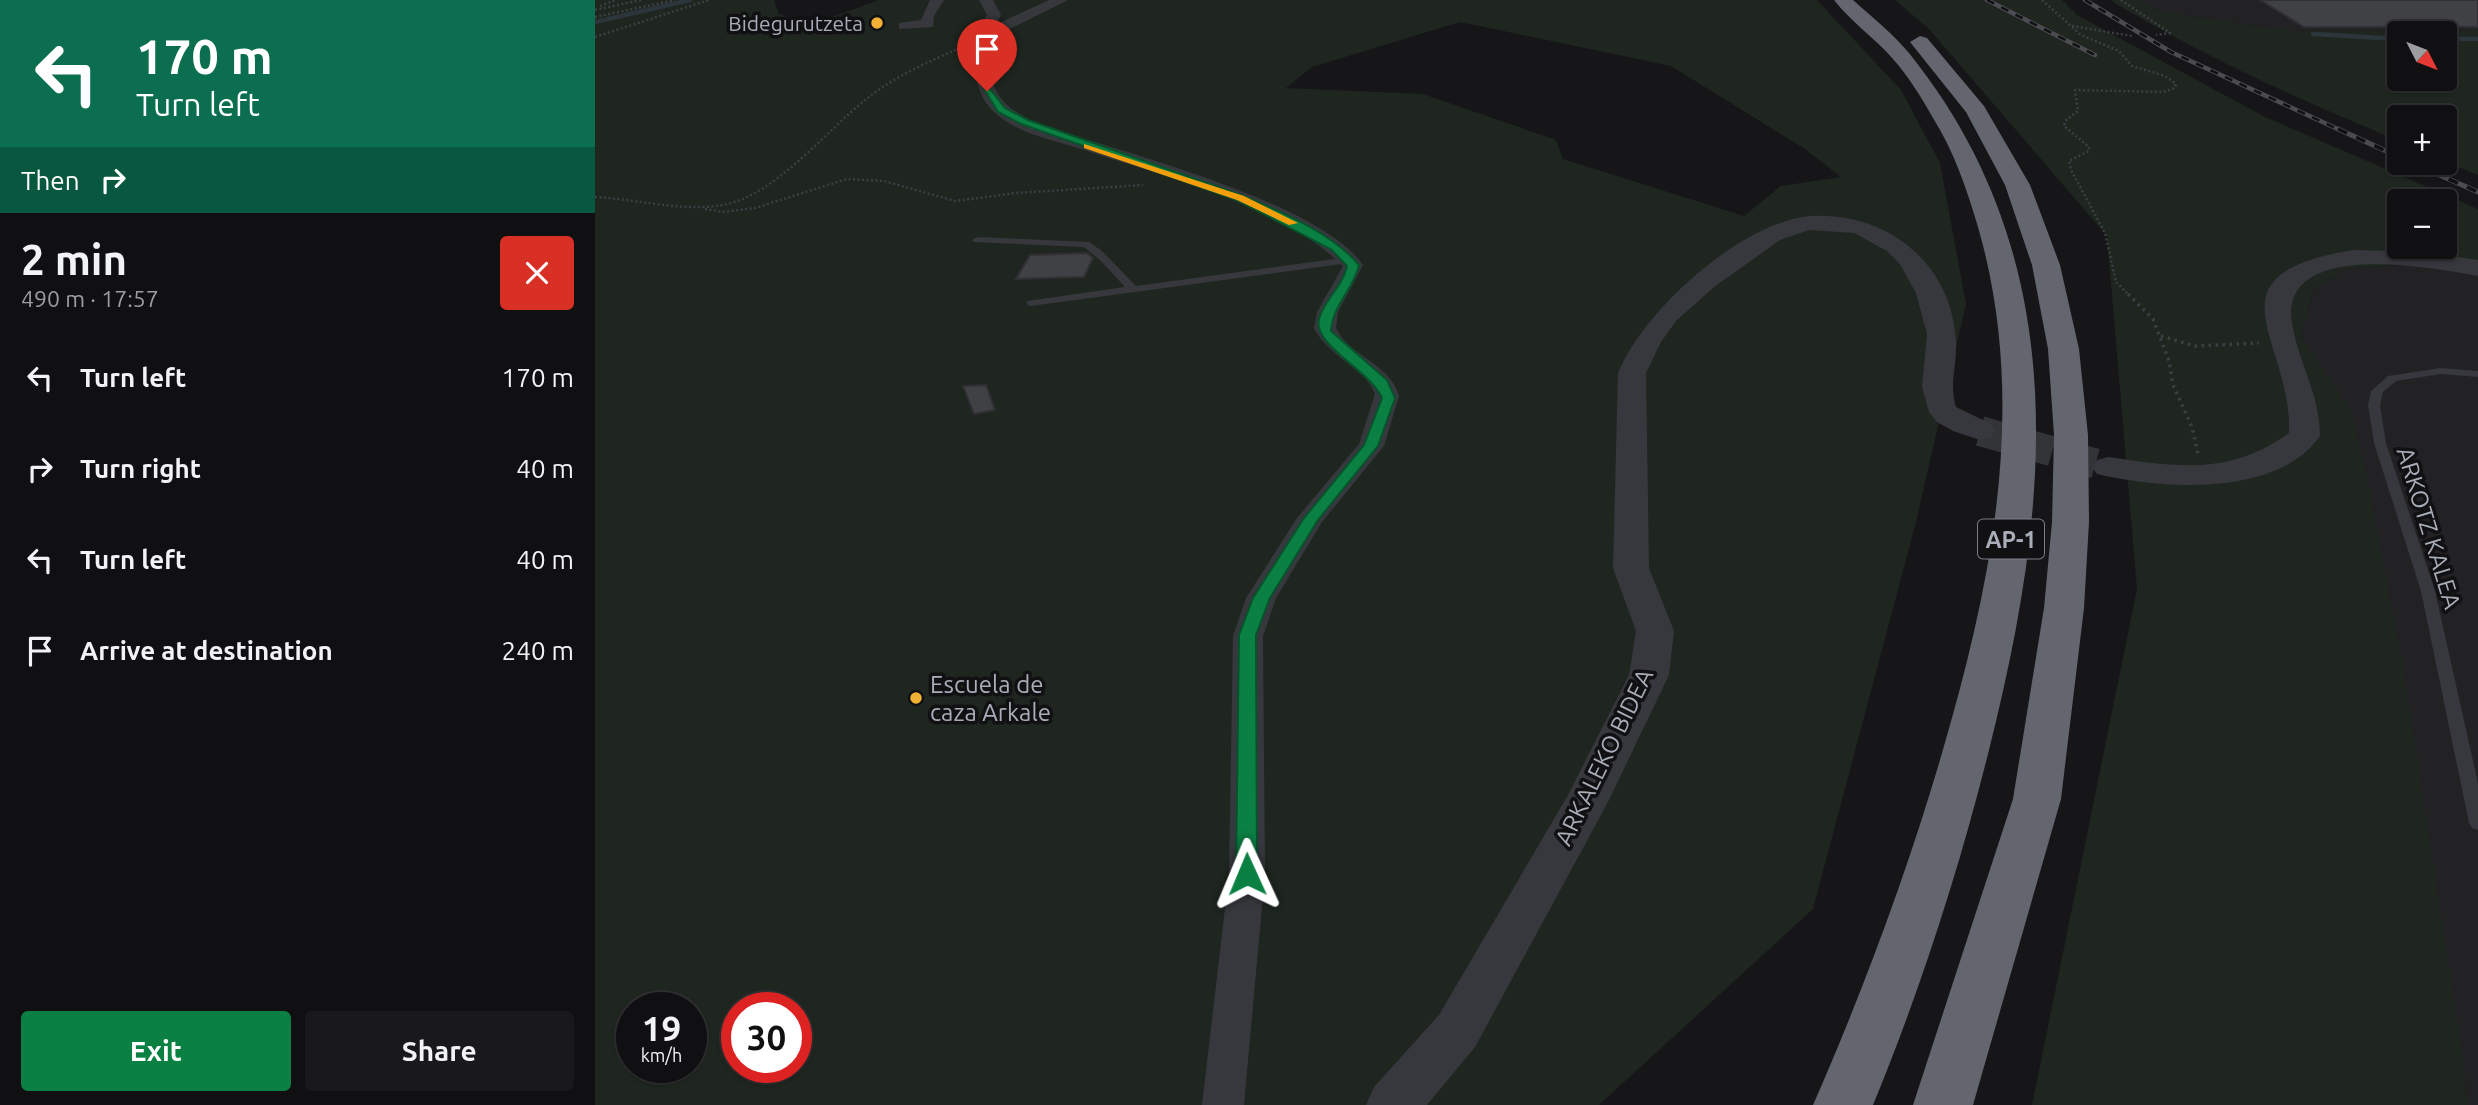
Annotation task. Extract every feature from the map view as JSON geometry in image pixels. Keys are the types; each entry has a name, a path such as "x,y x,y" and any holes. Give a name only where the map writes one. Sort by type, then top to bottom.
{"highway":[{"name":"AP-1","path":"1843,0 1881,33 1911,67 1935,99 1968,158 2004,260 2013,316 2018,467 2007,576 1978,703 1937,856 1843,1105"},
{"name":"AP-1","path":"1871,0 1941,63 1972,104 2008,167 2046,262 2060,319 2072,404 2073,483 2064,618 2036,799 1963,1048 1943,1105"}],"street":[{"path":"904,26 928,24 927,16 937,0"},
{"path":"986,0 994,15 986,28 993,31 1061,0"},
{"path":"993,31 982,67 987,91 1002,110 1053,134 1240,198 1318,237 1349,260 1353,265 1351,275 1325,319 1325,331 1332,341 1383,383 1388,398 1371,446 1311,518 1261,598 1248,635 1247,874 1223,1105"},
{"name":"ARKALEKO BIDEA","path":"1393,1105 1457,1031 1586,802 1649,675 1655,631 1631,568 1632,373 1641,347 1672,309 1764,238 1791,226 1810,223 1847,224 1882,234 1895,242 1910,259 1937,316 1942,338 1935,380 1942,408 1958,422 1980,431"},
{"path":"2108,467 2184,477 2243,472 2282,456 2304,436 2306,413 2277,320 2277,293 2291,275 2324,262 2382,257 2442,261 2478,268"}],"lane":[{"path":"977,240 1086,243 1095,248 1116,275 1133,289"},
{"path":"1031,303 1349,260"},
{"name":"ARKOTZ KALEA","path":"2478,374 2441,370 2392,378 2377,391 2374,405 2379,443 2428,591 2478,823"}],"path":[{"path":"595,9 616,0"},
{"path":"595,9 641,0"},
{"path":"595,17 675,0"},
{"path":"595,37 709,0"},
{"path":"2042,0 2084,37 2119,51 2132,66 2165,76 2176,84 2175,89 2163,92 2075,90 2073,92 2078,111 2064,123 2067,131 2089,147 2089,151 2069,163 2105,233 2116,282 2150,315 2169,361 2173,385 2192,427 2198,455 2210,468 2222,474"},
{"path":"2121,0 2170,33 2156,35"},
{"path":"2072,26 2132,36"},
{"path":"705,209 733,205 753,196 880,89 910,71 993,31"},
{"path":"595,197 620,197 723,212 755,208 847,179 884,181 955,201 1028,192 1146,185"},
{"path":"2159,335 2195,346 2257,343 2287,350"}],"shaded area":[{"path":"595,0 774,0 779,14 812,24 879,0 1817,0 1901,90 1940,163 1966,304 1916,522 1813,909 1599,1105 595,1105","holes":["1460,22 1671,66 1805,149 1841,177 1781,186 1744,216 1563,159 1556,140 1423,94 1286,88 1312,67"]},
{"path":"1895,0 2062,0 2077,15 2263,116 2387,170 2387,175 2399,175 2432,189 2387,189 2387,259 2457,259 2457,200 2478,209 2478,276 2427,263 2346,269 2313,291 2301,336 2351,410 2368,482 2402,659 2465,1071 2466,1105 2032,1105 2137,589 2107,236 1929,29"},
{"path":"2110,0 2141,0 2158,11 2289,31 2387,30 2387,91 2457,91 2457,30 2478,30 2478,175 2457,166 2457,105 2387,105 2387,136 2325,110 2180,40"},
{"path":"2141,0 2478,0 2478,30 2457,30 2457,21 2387,21 2387,30 2289,31 2158,11"},
{"path":"2427,263 2478,276 2478,1105 2466,1105 2465,1071 2301,336 2313,291 2346,269"}],"building":[{"path":"2260,0 2478,0 2478,27 2457,27 2457,21 2387,21 2387,27 2304,27"},
{"path":"1087,253 1093,258 1084,277 1016,279 1030,255"},
{"path":"986,385 995,410 974,414 963,386"}],"waterway":[{"path":"595,22 690,0"},
{"path":"2313,34 2387,38"},
{"path":"2457,39 2478,39"}],"tunnel":[{"path":"1980,431 2108,467"}],"railway":[{"path":"1987,0 2095,55"},
{"path":"2085,0 2171,52 2342,131"},
{"path":"2338,129 2387,151"},
{"path":"2439,175 2478,192"}],"slow traffic":[{"path":"1087,146 1240,198 1292,223"}],"place":[{"name":"Bidegurutzeta","path":"877,23"},
{"name":"Escuela de caza Arkale","path":"916,698"}],"route":[{"path":"987,91 992,101 1002,110 1024,122 1240,198 1272,212 1336,248 1353,265 1351,275 1325,319 1325,331 1332,341 1383,383 1388,398 1383,419 1371,446 1311,518 1261,598 1248,635 1245,773 1247,874"}]}
